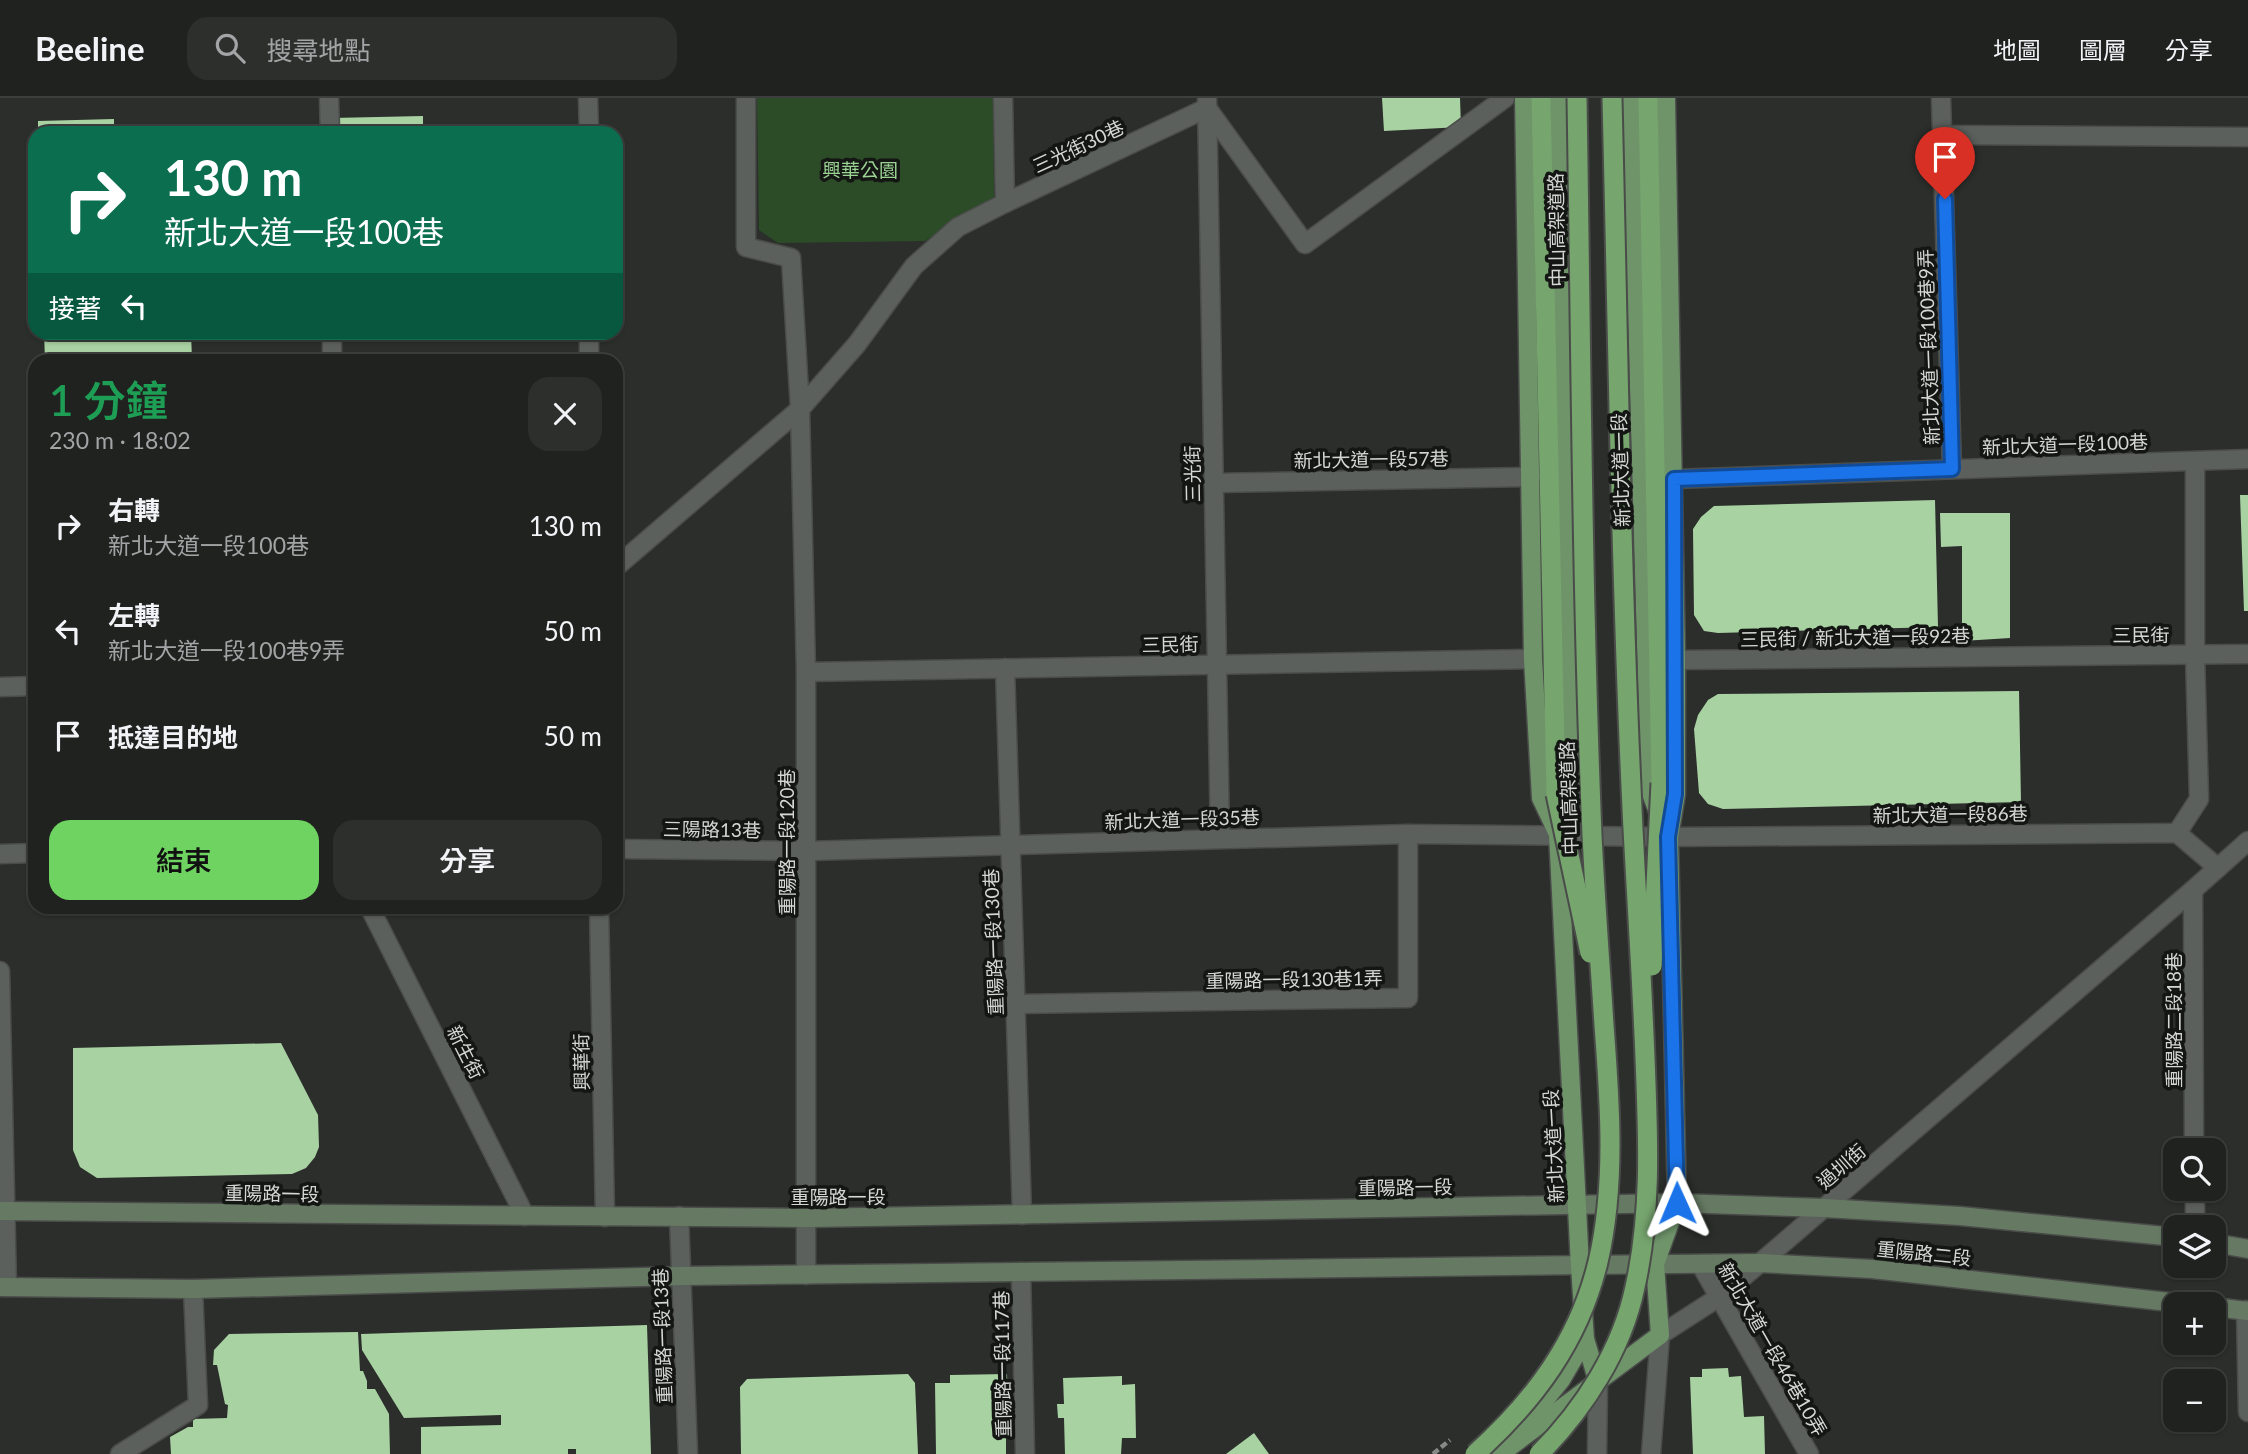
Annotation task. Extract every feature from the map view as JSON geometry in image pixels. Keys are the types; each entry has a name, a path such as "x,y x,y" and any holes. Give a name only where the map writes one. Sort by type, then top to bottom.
{"highway":[{"path":"1541,98 1556,794 1604,1019"},
{"name":"中山高架道路","path":"1475,1454 1510,1423 1541,1386 1568,1342 1598,1263 1609,1189 1608,1085 1589,748 1577,98"},
{"path":"1539,1454 1558,1435 1601,1374 1620,1332 1634,1291 1644,1240 1648,1188 1646,1079 1626,647 1612,98"},
{"path":"1646,1079 1661,783 1648,98"}],"main road":[{"name":"新北大道一段","path":"1524,98 1533,659 1541,798 1558,834"},
{"name":"新北大道一段","path":"1559,98 1570,796 1558,834 1585,1339 1598,1390"},
{"name":"新北大道一段","path":"1631,98 1650,791 1668,837"},
{"name":"新北大道一段","path":"1660,1335 1655,1264 1677,1203 1668,837 1675,794 1676,660 1666,98"},
{"name":"重陽路一段","path":"3,1211 808,1218 1677,1203"},
{"name":"重陽路二段","path":"1677,1203 1960,1216 2163,1236"},
{"path":"2226,1245 2248,1249"},
{"name":"重陽路二段","path":"1655,1264 1760,1263 1871,1269 2163,1301"},
{"path":"4,1287 193,1289 681,1276 1655,1264"},
{"path":"2226,1308 2247,1311"},
{"name":"過圳街","path":"1498,1454 1598,1390 1660,1335"},
{"path":"1498,1454 1561,1380 1585,1339"}],"street":[{"path":"329,98 330,126"},
{"path":"589,98 589,126"},
{"name":"重陽路一段120巷","path":"746,98 746,247 791,258 800,409 806,672 806,1275"},
{"path":"623,561 800,409 857,344 914,266 958,226 1005,203 1003,98"},
{"path":"1207,103 1305,244 1505,98"},
{"name":"新北大道一段100巷9弄","path":"1941,98 1952,469"},
{"name":"三光街30巷","path":"1005,203 1207,103"},
{"name":"三光街","path":"1207,103 1220,838"},
{"path":"1943,135 2248,137"},
{"name":"新北大道一段100巷","path":"1674,479 2248,459"},
{"path":"2195,461 2195,654 2199,799 2177,833 2218,868"},
{"name":"新北大道一段57巷","path":"1213,484 1531,477"},
{"name":"三民街","path":"2035,655 2248,654"},
{"name":"三民街 / 新北大道一段92巷","path":"1676,660 2035,655"},
{"name":"三民街","path":"806,672 1533,659"},
{"name":"重陽路一段130巷","path":"1005,668 1022,1215"},
{"path":"0,687 28,686"},
{"name":"新北大道一段86巷","path":"1558,834 1668,837 2177,833"},
{"name":"重陽路一段130巷1弄","path":"1016,1004 1408,999 1408,834"},
{"name":"新北大道一段35巷","path":"807,850 1220,838 1558,834"},
{"path":"2193,890 2248,841"},
{"name":"三陽路13巷","path":"623,849 807,850"},
{"path":"0,854 28,853"},
{"name":"重陽路二段18巷","path":"2193,890 2194,1138"},
{"name":"過圳街","path":"1660,1335 1719,1297 1760,1263 2193,890"},
{"name":"新生街","path":"373,914 525,1216"},
{"name":"興華街","path":"598,914 605,1217"},
{"path":"0,971 4,1287"},
{"name":"重陽路一段13巷","path":"679,1216 688,1454"},
{"name":"新北大道一段46巷10弄","path":"1701,1265 1809,1454"},
{"name":"重陽路一段117巷","path":"1021,1272 1025,1454"},
{"path":"120,1454 198,1405 193,1289"},
{"path":"2247,1311 2248,1412"},
{"name":"新北大道一段","path":"1651,1454 1660,1335"},
{"name":"新北大道一段","path":"1597,1454 1598,1390"}],"green space":[{"name":"興華公園","path":"757,98 993,98 994,197 925,241 778,243 759,230"}],"building":[{"path":"1382,98 1460,98 1461,127 1384,131"},
{"path":"423,116 423,126 332,126 332,118"},
{"path":"114,119 114,126 38,126 38,121"},
{"path":"44,340 191,340 192,354 45,354"},
{"path":"2240,495 2248,495 2248,611 2244,611"},
{"path":"1935,500 1938,627 1718,633 1704,631 1694,615 1693,529 1701,517 1714,506"},
{"path":"1940,513 2010,513 2010,638 1962,641 1962,546 1941,547"},
{"path":"2019,691 2021,802 1723,809 1708,804 1699,793 1694,729 1698,715 1708,700 1718,694"},
{"path":"281,1043 318,1115 319,1147 306,1168 292,1174 97,1178 80,1167 73,1150 73,1048"},
{"path":"647,1325 651,1454 576,1454 576,1449 568,1449 568,1454 421,1454 421,1427 501,1425 501,1415 404,1418 362,1350 361,1334"},
{"path":"358,1332 360,1371 363,1371 367,1381 367,1389 375,1389 389,1414 390,1454 171,1454 170,1437 193,1427 193,1419 227,1418 228,1405 225,1404 217,1365 213,1365 214,1350 229,1334"},
{"path":"1728,1368 1729,1377 1741,1376 1744,1417 1764,1416 1765,1454 1693,1454 1690,1377 1702,1377 1702,1369"},
{"path":"908,1374 915,1383 918,1454 741,1454 740,1387 747,1379"},
{"path":"1007,1374 1008,1404 1017,1403 1017,1418 1006,1418 1006,1454 936,1454 935,1383 950,1383 950,1375"},
{"path":"1122,1376 1122,1385 1135,1384 1136,1438 1122,1438 1121,1454 1065,1454 1064,1418 1058,1418 1057,1404 1064,1404 1063,1378"},
{"path":"1254,1433 1269,1454 1226,1454"}],"route":[{"path":"1677,1203 1668,837 1675,794 1674,479 1952,469 1945,199"}]}
